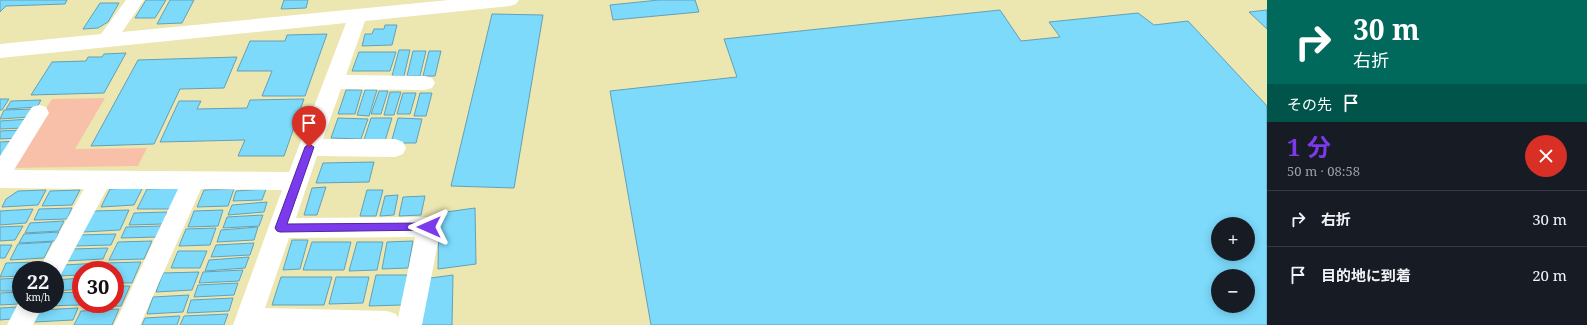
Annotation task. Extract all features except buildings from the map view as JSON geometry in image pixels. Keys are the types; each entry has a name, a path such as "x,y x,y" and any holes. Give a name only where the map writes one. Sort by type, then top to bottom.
{"street":[{"path":"106,41 135,0"},
{"path":"0,51 510,0"},
{"path":"280,228 429,227 398,324 247,322 280,228 309,147 358,15"},
{"path":"333,82 425,83"},
{"path":"0,178 39,113"},
{"path":"309,147 395,148"},
{"path":"0,178 297,181"},
{"path":"55,261 101,179"},
{"path":"127,325 194,180"},
{"path":"20,325 26,313"}],"shaded area":[{"path":"105,98 75,149 147,148 138,166 7,168 52,99"}],"route":[{"path":"309,147 280,228 429,227"}]}
